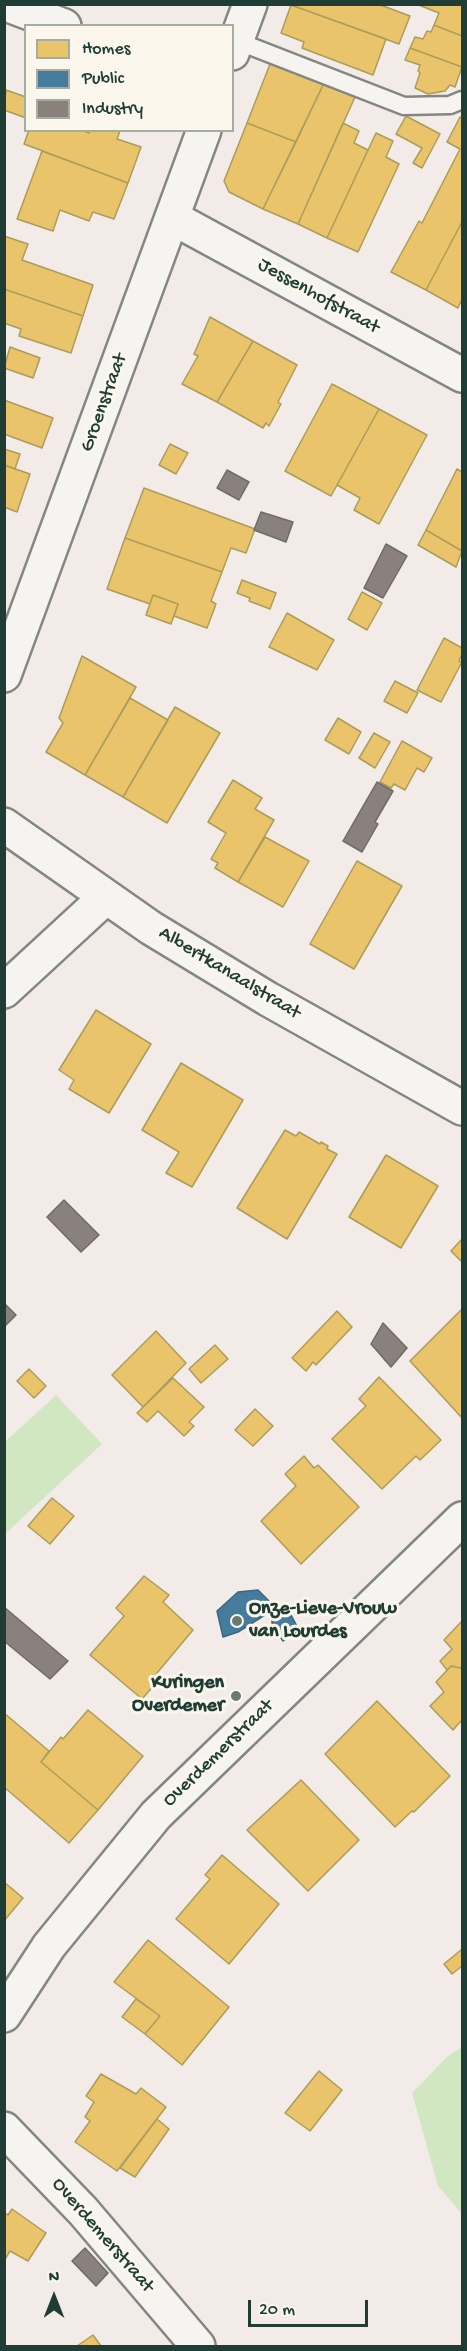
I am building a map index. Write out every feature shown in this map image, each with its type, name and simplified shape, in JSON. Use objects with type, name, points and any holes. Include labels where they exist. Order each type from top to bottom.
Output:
[{"type":"street","points":[[6,4],[59,24]]},
{"type":"street","points":[[235,47],[250,4]]},
{"type":"street","name":"Groenstraat","points":[[4,675],[203,132]]},
{"type":"street","name":"Jessenhofstraat","points":[[173,218],[462,375]]},
{"type":"street","name":"Albertkanaalstraat","points":[[4,825],[151,928],[268,999],[462,1108]]},
{"type":"street","points":[[4,992],[106,897]]},
{"type":"street","name":"Overdemerstraat","points":[[4,2015],[49,1946],[156,1815],[462,1519]]},
{"type":"street","name":"Overdemerstraat","points":[[4,2129],[83,2211],[198,2346]]},
{"type":"lane","points":[[235,47],[404,106],[450,105],[462,100]]},
{"type":"green space","points":[[56,1395],[102,1444],[5,1534],[5,1442]]},
{"type":"green space","points":[[462,2047],[462,2214],[438,2186],[412,2093],[448,2056]]},
{"type":"building: Homes","points":[[378,4],[410,16],[399,44],[291,5]]},
{"type":"building: Homes","points":[[416,4],[462,4],[462,36],[434,25],[439,13]]},
{"type":"building: Homes","points":[[291,5],[386,39],[373,75],[302,48],[304,42],[281,33]]},
{"type":"building: Homes","points":[[434,25],[462,36],[462,67],[410,48],[415,37],[423,39],[427,31],[431,32]]},
{"type":"building: Homes","points":[[410,48],[462,67],[455,87],[450,85],[445,91],[428,94],[415,88],[420,65],[405,60]]},
{"type":"building: Homes","points":[[270,64],[325,81],[296,142],[247,123]]},
{"type":"building: Homes","points":[[325,81],[355,97],[298,224],[263,209]]},
{"type":"building: Homes","points":[[6,90],[24,96],[24,117],[4,110]]},
{"type":"building: Homes","points":[[406,116],[440,134],[422,168],[413,163],[422,148],[396,134]]},
{"type":"building: Homes","points":[[460,117],[462,118],[462,222],[426,290],[391,272],[419,221],[422,223],[460,149],[447,142]]},
{"type":"building: Homes","points":[[247,123],[296,142],[263,209],[229,192],[224,181]]},
{"type":"building: Homes","points":[[343,123],[359,131],[354,143],[368,150],[327,238],[298,224]]},
{"type":"building: Homes","points":[[28,132],[120,132],[117,139],[141,147],[128,183],[24,144]]},
{"type":"building: Homes","points":[[376,133],[393,141],[386,157],[399,164],[358,252],[327,238]]},
{"type":"building: Homes","points":[[42,151],[128,183],[114,219],[93,212],[89,221],[60,210],[53,231],[17,219]]},
{"type":"building: Homes","points":[[462,222],[462,299],[458,308],[426,290]]},
{"type":"building: Homes","points":[[4,236],[28,244],[22,260],[93,285],[83,316],[4,289]]},
{"type":"building: Homes","points":[[4,289],[83,316],[71,353],[19,336],[21,329],[4,323]]},
{"type":"building: Homes","points":[[210,317],[253,341],[217,402],[182,384],[198,356],[194,354]]},
{"type":"building: Homes","points":[[253,341],[297,365],[278,402],[281,404],[269,426],[266,423],[263,428],[217,402]]},
{"type":"building: Homes","points":[[10,347],[40,358],[33,378],[4,368]]},
{"type":"building: Homes","points":[[332,384],[379,409],[331,496],[285,471]]},
{"type":"building: Homes","points":[[4,400],[53,418],[42,448],[4,434]]},
{"type":"building: Homes","points":[[379,409],[427,435],[379,524],[354,510],[360,498],[337,485]]},
{"type":"building: Homes","points":[[170,444],[188,453],[176,474],[159,465]]},
{"type":"building: Homes","points":[[4,449],[20,454],[15,469],[4,465]]},
{"type":"building: Homes","points":[[4,465],[30,474],[17,512],[4,507]]},
{"type":"building: Homes","points":[[457,469],[462,472],[462,551],[426,530]]},
{"type":"building: Homes","points":[[144,488],[255,529],[246,553],[231,548],[222,572],[125,538]]},
{"type":"building: Homes","points":[[426,530],[462,551],[456,567],[418,545]]},
{"type":"building: Homes","points":[[125,538],[222,572],[211,601],[216,604],[207,628],[174,616],[178,604],[153,595],[150,604],[107,589]]},
{"type":"building: Homes","points":[[242,580],[276,593],[270,609],[249,601],[250,598],[237,593]]},
{"type":"building: Homes","points":[[362,592],[382,603],[367,630],[348,619]]},
{"type":"building: Homes","points":[[153,595],[178,604],[171,624],[146,615]]},
{"type":"building: Homes","points":[[287,613],[334,640],[317,670],[269,647]]},
{"type":"building: Homes","points":[[444,638],[462,648],[459,661],[462,662],[441,702],[417,690]]},
{"type":"building: Homes","points":[[82,656],[136,687],[85,775],[46,752],[63,723],[59,718]]},
{"type":"building: Homes","points":[[395,681],[418,693],[407,713],[384,701]]},
{"type":"building: Homes","points":[[130,698],[168,720],[123,797],[85,775]]},
{"type":"building: Homes","points":[[175,707],[220,733],[167,823],[123,797]]},
{"type":"building: Homes","points":[[338,718],[361,732],[349,754],[325,740]]},
{"type":"building: Homes","points":[[374,733],[390,742],[375,768],[359,758]]},
{"type":"building: Homes","points":[[402,741],[432,758],[424,772],[417,768],[405,790],[394,784],[391,788],[380,782]]},
{"type":"building: Homes","points":[[233,780],[262,798],[255,809],[274,820],[238,882],[215,868],[218,863],[211,859],[226,833],[208,822]]},
{"type":"building: Homes","points":[[265,837],[309,861],[283,907],[238,882]]},
{"type":"building: Homes","points":[[357,861],[402,886],[354,969],[310,944]]},
{"type":"building: Homes","points":[[96,1010],[151,1044],[109,1113],[69,1089],[74,1080],[59,1070]]},
{"type":"building: Homes","points":[[181,1063],[243,1100],[192,1187],[166,1173],[179,1152],[142,1130]]},
{"type":"building: Homes","points":[[285,1130],[296,1136],[299,1132],[320,1144],[321,1142],[328,1146],[327,1149],[337,1154],[287,1239],[237,1208]]},
{"type":"building: Homes","points":[[386,1155],[438,1186],[401,1248],[349,1217]]},
{"type":"building: Homes","points":[[462,1239],[462,1262],[451,1251]]},
{"type":"building: Homes","points":[[462,1309],[462,1418],[410,1361]]},
{"type":"building: Homes","points":[[337,1311],[352,1327],[316,1365],[313,1362],[306,1371],[292,1358]]},
{"type":"building: Homes","points":[[156,1331],[186,1363],[143,1407],[112,1375]]},
{"type":"building: Homes","points":[[215,1345],[228,1359],[201,1383],[189,1369]]},
{"type":"building: Homes","points":[[29,1369],[46,1386],[34,1398],[17,1381]]},
{"type":"building: Homes","points":[[379,1377],[441,1440],[420,1460],[416,1456],[382,1489],[332,1439],[366,1406],[359,1399]]},
{"type":"building: Homes","points":[[173,1378],[204,1407],[189,1422],[194,1426],[184,1436],[158,1411],[147,1422],[137,1413]]},
{"type":"building: Homes","points":[[255,1409],[273,1426],[253,1446],[235,1430]]},
{"type":"building: Homes","points":[[304,1456],[314,1468],[318,1465],[359,1507],[301,1564],[261,1521],[296,1486],[285,1474]]},
{"type":"building: Homes","points":[[52,1498],[74,1516],[50,1544],[28,1526]]},
{"type":"building: Homes","points":[[144,1576],[169,1595],[163,1602],[193,1630],[152,1679],[156,1683],[142,1699],[90,1655],[124,1616],[116,1608]]},
{"type":"building: Homes","points":[[462,1621],[462,1666],[460,1668],[452,1666],[447,1670],[440,1661],[452,1649],[444,1640]]},
{"type":"building: Homes","points":[[451,1666],[460,1668],[462,1666],[462,1720],[453,1730],[430,1706],[444,1692],[436,1682]]},
{"type":"building: Homes","points":[[377,1701],[450,1776],[414,1812],[412,1811],[395,1827],[325,1754]]},
{"type":"building: Homes","points":[[88,1710],[143,1756],[98,1810],[41,1762],[61,1737],[63,1739]]},
{"type":"building: Homes","points":[[4,1713],[49,1751],[41,1762],[98,1810],[69,1843],[4,1787]]},
{"type":"building: Homes","points":[[301,1780],[359,1840],[308,1891],[247,1830]]},
{"type":"building: Homes","points":[[222,1855],[279,1904],[229,1964],[176,1919],[210,1879],[205,1875]]},
{"type":"building: Homes","points":[[4,1882],[23,1898],[4,1921]]},
{"type":"building: Homes","points":[[148,1940],[229,2007],[182,2065],[145,2034],[160,2016],[114,1982]]},
{"type":"building: Homes","points":[[462,1949],[462,1966],[452,1974],[444,1964]]},
{"type":"building: Homes","points":[[136,1999],[160,2016],[145,2034],[122,2017]]},
{"type":"building: Homes","points":[[319,2071],[342,2090],[310,2131],[285,2113]]},
{"type":"building: Homes","points":[[101,2074],[136,2094],[141,2088],[166,2107],[117,2171],[75,2142],[90,2121],[85,2117],[94,2102],[86,2096]]},
{"type":"building: Homes","points":[[157,2119],[169,2129],[135,2177],[120,2168]]},
{"type":"building: Homes","points":[[12,2209],[46,2233],[28,2261],[10,2251],[4,2261],[4,2212],[8,2215]]},
{"type":"building: Homes","points":[[93,2335],[101,2346],[77,2346]]},
{"type":"building: Public","name":"Onze-Lieve-Vrouw van Lourdes","points":[[258,1590],[276,1608],[238,1632],[223,1637],[217,1611],[238,1592]]},
{"type":"building: Public","points":[[282,1610],[290,1613],[299,1630],[283,1641],[272,1624],[272,1616]]},
{"type":"building: Industry","points":[[227,470],[249,482],[239,500],[217,488]]},
{"type":"building: Industry","points":[[261,512],[293,522],[286,542],[254,530]]},
{"type":"building: Industry","points":[[386,544],[407,556],[383,598],[364,588]]},
{"type":"building: Industry","points":[[377,782],[393,791],[375,822],[378,824],[362,852],[343,841]]},
{"type":"building: Industry","points":[[64,1200],[99,1235],[81,1252],[47,1217]]},
{"type":"building: Industry","points":[[4,1303],[16,1315],[4,1327]]},
{"type":"building: Industry","points":[[383,1323],[407,1348],[391,1367],[371,1344]]},
{"type":"building: Industry","points":[[4,1607],[68,1661],[50,1679],[4,1641]]},
{"type":"building: Industry","points":[[85,2248],[108,2273],[96,2286],[72,2261]]},
{"type":"place","name":"Onze-Lieve-Vrouw van Lourdes","points":[[237,1621]]},
{"type":"place","name":"Kuringen Overdemer","points":[[236,1696]]}]
